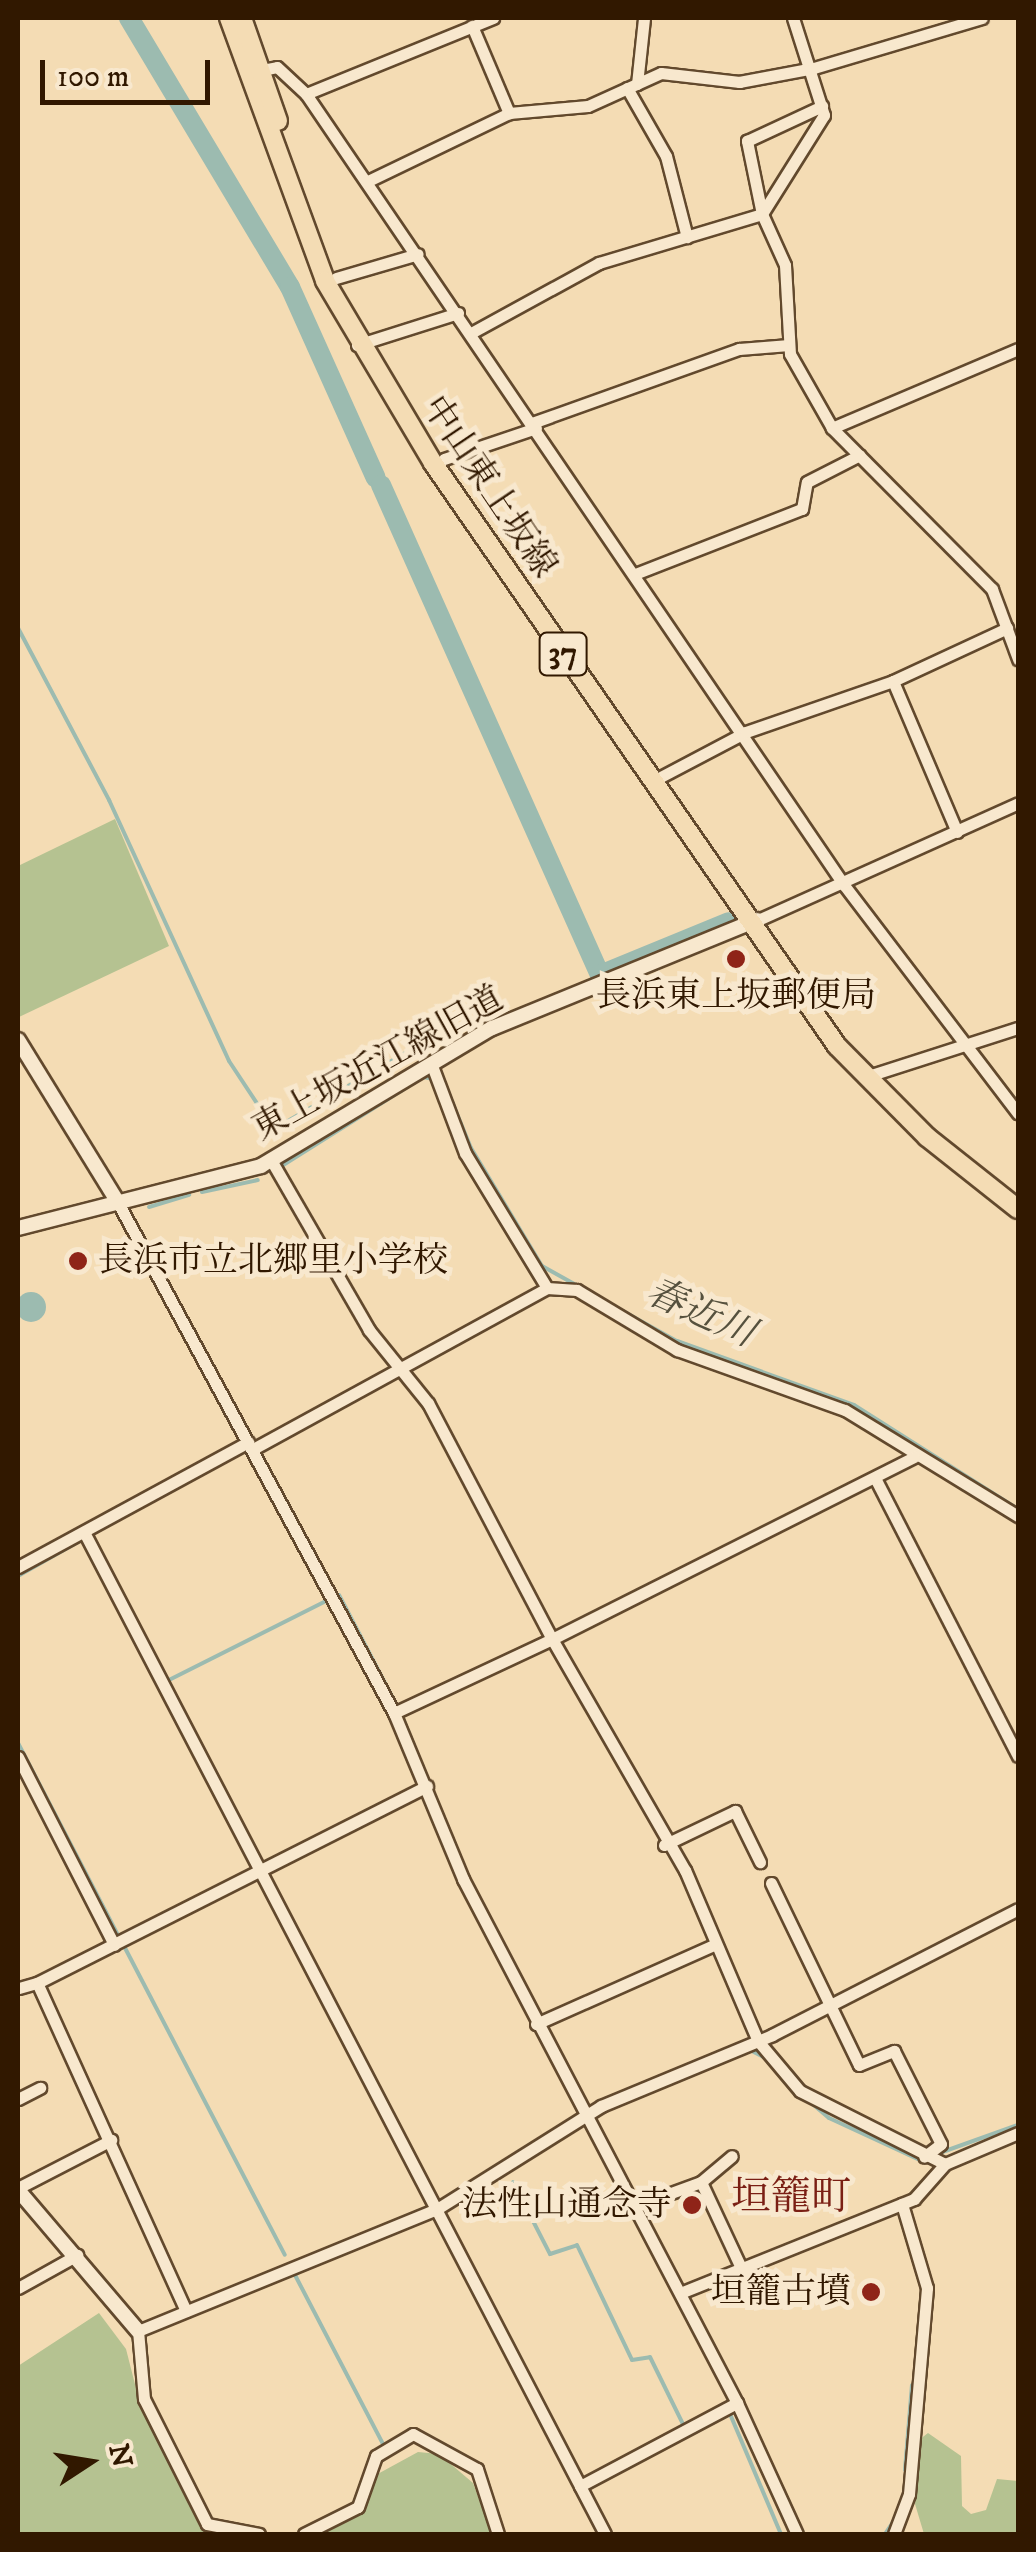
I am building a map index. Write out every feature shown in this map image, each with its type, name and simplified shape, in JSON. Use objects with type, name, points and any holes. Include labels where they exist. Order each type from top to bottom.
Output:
[{"type":"main road","name":"中山東上坂線","points":[[229,18],[311,248],[362,343],[753,922],[869,1074],[1018,1210]]},
{"type":"main road","name":"中山東上坂線","points":[[242,18],[362,343],[444,459],[656,779]]},
{"type":"main road","name":"中山東上坂線","points":[[869,1074],[1018,1196]]},
{"type":"street","points":[[306,94],[493,18]]},
{"type":"street","points":[[644,18],[632,86],[666,156],[687,237]]},
{"type":"street","points":[[472,333],[599,262],[762,214],[822,106],[814,68],[793,18]]},
{"type":"street","points":[[368,181],[510,114],[588,106],[661,73],[739,82],[814,68],[982,18]]},
{"type":"street","points":[[472,26],[510,114]]},
{"type":"street","points":[[262,70],[277,67],[306,94],[746,732],[844,885],[964,1049],[1018,1113]]},
{"type":"street","points":[[822,106],[747,141],[762,214],[785,265],[789,345],[832,428],[992,589],[1018,659]]},
{"type":"street","points":[[336,278],[418,254]]},
{"type":"street","points":[[362,343],[458,313]]},
{"type":"street","points":[[444,459],[723,354],[789,345]]},
{"type":"street","points":[[832,428],[1018,349]]},
{"type":"street","points":[[635,574],[802,509],[808,482],[860,455]]},
{"type":"street","points":[[656,779],[746,732],[894,681],[1018,613]]},
{"type":"street","points":[[894,681],[957,832]]},
{"type":"street","points":[[753,922],[844,885],[1018,802]]},
{"type":"street","name":"東上坂近江線旧道","points":[[18,1228],[271,1160],[492,1028],[753,922]]},
{"type":"street","points":[[869,1074],[964,1049],[1018,1028]]},
{"type":"street","points":[[18,1040],[117,1201],[394,1713],[539,2023],[633,2207],[685,2292],[797,2534]]},
{"type":"street","points":[[432,1063],[465,1153],[547,1288]]},
{"type":"street","points":[[271,1160],[368,1330],[400,1364],[664,1846],[684,1870],[710,1946],[758,2041],[800,2091],[945,2164]]},
{"type":"street","points":[[18,1567],[547,1288],[577,1290],[678,1350],[845,1410],[914,1457],[1018,1516]]},
{"type":"street","points":[[394,1713],[876,1480],[914,1457]]},
{"type":"street","points":[[876,1480],[1018,1756]]},
{"type":"street","points":[[84,1532],[605,2534]]},
{"type":"street","points":[[18,1757],[114,1946]]},
{"type":"street","points":[[19,1988],[114,1946],[427,1786]]},
{"type":"street","points":[[664,1846],[735,1811],[760,1862]]},
{"type":"street","points":[[771,1883],[859,2065],[894,2050],[942,2144],[924,2156]]},
{"type":"street","points":[[137,2334],[186,2310],[439,2214],[585,2115],[758,2041],[1018,1909]]},
{"type":"street","points":[[539,2023],[710,1946]]},
{"type":"street","points":[[36,1983],[186,2310]]},
{"type":"street","points":[[18,2099],[40,2088]]},
{"type":"street","points":[[685,2292],[902,2204],[945,2164],[1018,2132]]},
{"type":"street","points":[[111,2140],[18,2189],[137,2334],[144,2399],[207,2524],[259,2534]]},
{"type":"street","points":[[633,2207],[701,2182],[732,2156]]},
{"type":"street","points":[[701,2182],[742,2270]]},
{"type":"street","points":[[894,2534],[908,2494],[927,2288],[902,2204]]},
{"type":"street","points":[[18,2288],[72,2257]]},
{"type":"street","points":[[580,2486],[737,2404]]},
{"type":"street","points":[[304,2534],[358,2508],[376,2456],[414,2434],[476,2469],[498,2534]]},
{"type":"green space","points":[[115,819],[169,946],[19,1017],[18,866]]},
{"type":"green space","points":[[99,2313],[126,2349],[139,2400],[202,2526],[220,2534],[18,2534],[18,2366]]},
{"type":"green space","points":[[928,2433],[961,2456],[962,2506],[971,2514],[986,2510],[997,2479],[1018,2481],[1018,2534],[924,2534],[915,2504],[919,2440]]},
{"type":"green space","points":[[418,2452],[439,2454],[473,2483],[492,2534],[323,2534],[364,2511],[374,2476]]},
{"type":"water","points":[[31,1292],[42,1296],[46,1307],[42,1318],[31,1322],[20,1318],[16,1307],[20,1296]]},
{"type":"waterway","points":[[129,18],[290,287],[376,478]]},
{"type":"waterway","points":[[381,485],[600,975],[729,922]]},
{"type":"waterway","points":[[18,628],[109,800],[229,1061],[274,1129],[433,1037]]},
{"type":"waterway","name":"春近川","points":[[280,1167],[423,1077],[433,1079]]},
{"type":"waterway","name":"春近川","points":[[444,1082],[471,1148],[542,1266],[677,1341],[854,1405],[1018,1509]]},
{"type":"waterway","name":"春近川","points":[[202,1192],[258,1180]]},
{"type":"waterway","name":"春近川","points":[[149,1207],[189,1195]]},
{"type":"waterway","points":[[92,1536],[110,1570]]},
{"type":"waterway","points":[[18,1576],[83,1539]]},
{"type":"waterway","points":[[339,1595],[397,1706]]},
{"type":"waterway","points":[[167,1681],[326,1601]]},
{"type":"waterway","points":[[402,1716],[455,1848]]},
{"type":"waterway","points":[[18,1743],[118,1935]]},
{"type":"waterway","points":[[124,1946],[285,2255]]},
{"type":"waterway","points":[[748,2049],[766,2058]]},
{"type":"waterway","points":[[781,2077],[829,2118],[920,2160]]},
{"type":"waterway","points":[[446,2210],[580,2125]]},
{"type":"waterway","points":[[934,2155],[1018,2125]]},
{"type":"waterway","points":[[513,2182],[550,2254],[577,2245],[632,2360],[650,2357],[684,2426]]},
{"type":"waterway","points":[[368,2243],[433,2216]]},
{"type":"waterway","points":[[295,2275],[384,2446]]},
{"type":"waterway","points":[[116,2316],[133,2334]]},
{"type":"waterway","points":[[142,2336],[184,2318]]},
{"type":"waterway","points":[[905,2470],[912,2385]]},
{"type":"waterway","points":[[687,2434],[730,2414],[781,2534]]},
{"type":"waterway","points":[[389,2455],[415,2440]]},
{"type":"waterway","points":[[885,2534],[893,2522]]},
{"type":"place","name":"長浜東上坂郵便局","points":[[736,959]]},
{"type":"place","name":"長浜市立北郷里小学校","points":[[78,1261]]},
{"type":"place","name":"法性山通念寺","points":[[692,2205]]},
{"type":"place","name":"垣籠古墳","points":[[871,2292]]},
{"type":"district","name":"垣籠町","points":[[791,2198]]}]
